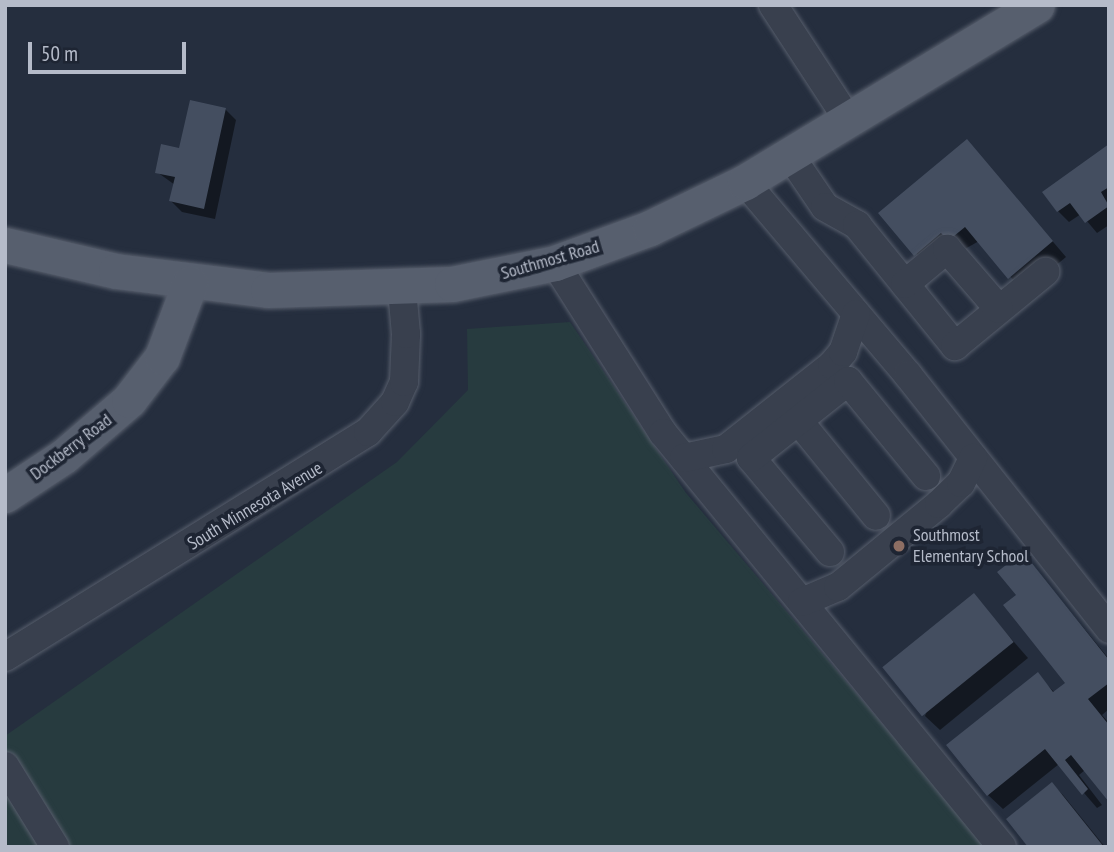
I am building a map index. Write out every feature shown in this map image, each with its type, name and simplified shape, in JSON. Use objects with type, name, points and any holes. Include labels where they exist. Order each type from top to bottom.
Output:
[{"type":"main road","name":"Southmost Road","points":[[5,245],[190,284],[268,290],[402,289],[452,284],[555,262],[650,228],[745,182],[791,157],[1037,5]]},
{"type":"main road","name":"Dockberry Road","points":[[5,495],[64,456],[129,400],[162,357],[190,284]]},
{"type":"street","points":[[773,5],[849,121]]},
{"type":"street","points":[[791,157],[825,207],[857,225],[955,346],[1045,272]]},
{"type":"street","points":[[745,182],[856,314],[1109,629]]},
{"type":"street","points":[[905,284],[947,249],[999,309]]},
{"type":"street","points":[[555,262],[684,458],[1002,847]]},
{"type":"street","name":"South Minnesota Avenue","points":[[5,657],[368,432],[395,402],[404,382],[406,334],[402,289]]},
{"type":"street","points":[[830,552],[751,458],[843,352],[856,314]]},
{"type":"street","points":[[684,458],[726,449],[848,381],[926,476]]},
{"type":"street","points":[[791,412],[876,516]]},
{"type":"street","points":[[802,603],[838,587],[939,504],[961,483],[973,458]]},
{"type":"street","points":[[5,766],[55,847]]},
{"type":"green space","points":[[570,322],[686,493],[987,847],[5,847],[5,736],[397,462],[468,390],[467,329]]},
{"type":"building","points":[[190,100],[226,108],[204,209],[169,201],[175,177],[155,173],[161,144],[179,148]]},
{"type":"building","points":[[967,139],[1053,241],[1008,279],[965,227],[948,241],[941,233],[914,256],[878,213]]},
{"type":"building","points":[[1109,144],[1109,187],[1101,192],[1109,206],[1085,223],[1070,203],[1057,212],[1042,192]]},
{"type":"building","points":[[1023,552],[1109,660],[1109,683],[1088,699],[1109,725],[1109,802],[1071,755],[1065,760],[1088,789],[1082,795],[1045,749],[987,796],[946,745],[1038,672],[1053,692],[1065,683],[1003,605],[1016,595],[997,572]]},
{"type":"building","points":[[974,593],[1014,642],[922,716],[882,667]]},
{"type":"building","points":[[1052,782],[1104,847],[1028,847],[1006,819]]},
{"type":"place","name":"Southmost Elementary School","points":[[899,546]]}]
